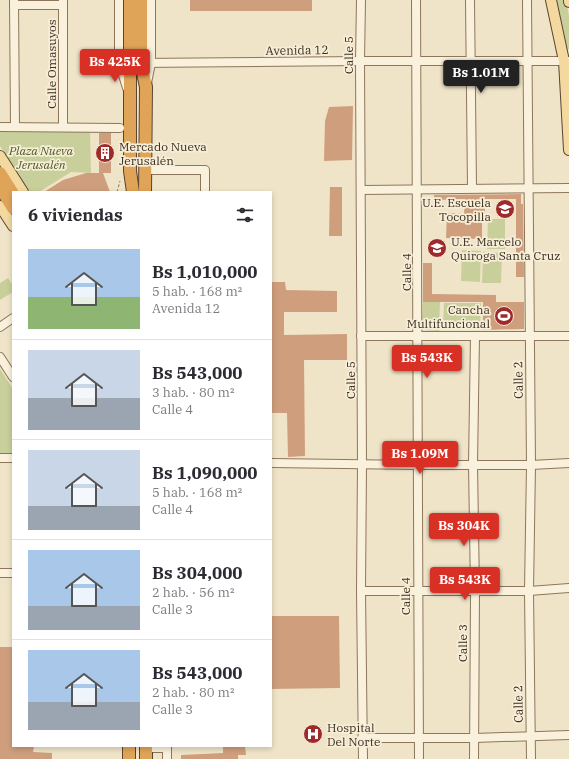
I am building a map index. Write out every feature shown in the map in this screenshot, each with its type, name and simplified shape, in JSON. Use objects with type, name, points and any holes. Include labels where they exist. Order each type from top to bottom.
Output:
[{"type":"highway","points":[[130,0],[146,88],[145,191]]},
{"type":"highway","points":[[133,191],[130,171],[130,99],[141,63],[141,0]]},
{"type":"highway","points":[[122,187],[130,171]]},
{"type":"highway","points":[[0,173],[12,191]]},
{"type":"highway","points":[[0,187],[12,206]]},
{"type":"highway","points":[[129,747],[129,759]]},
{"type":"main road","points":[[551,0],[566,61],[569,150]]},
{"type":"main road","points":[[0,156],[22,191]]},
{"type":"main road","points":[[0,206],[12,224]]},
{"type":"street","points":[[119,0],[119,62],[130,99]]},
{"type":"street","points":[[141,63],[151,0]]},
{"type":"street","name":"Calle 5","points":[[361,0],[361,591],[363,759]]},
{"type":"street","name":"Calle 4","points":[[416,0],[418,336],[417,591],[419,759]]},
{"type":"street","points":[[470,0],[472,188]]},
{"type":"street","name":"Calle 2","points":[[527,0],[531,464],[529,591],[531,759]]},
{"type":"street","points":[[15,127],[14,2],[63,3]]},
{"type":"street","name":"Calle Omasuyos","points":[[63,3],[63,127]]},
{"type":"street","name":"Avenida 12","points":[[141,63],[471,60],[527,62],[566,61]]},
{"type":"street","points":[[0,127],[120,128]]},
{"type":"street","points":[[145,170],[205,170],[205,191]]},
{"type":"street","points":[[361,190],[569,188]]},
{"type":"street","points":[[0,327],[12,319]]},
{"type":"street","points":[[361,336],[569,336]]},
{"type":"street","name":"Calle 3","points":[[474,759],[475,591],[473,464],[475,336]]},
{"type":"street","points":[[0,357],[12,375]]},
{"type":"street","points":[[0,458],[12,458]]},
{"type":"street","points":[[272,463],[417,465],[569,463]]},
{"type":"street","points":[[0,573],[12,573]]},
{"type":"street","points":[[361,591],[529,591],[569,588]]},
{"type":"street","points":[[362,738],[474,738],[569,735]]},
{"type":"street","points":[[146,751],[167,747],[167,759]]},
{"type":"green space","points":[[556,0],[566,0],[569,16],[569,49],[566,50]]},
{"type":"green space","name":"Plaza Nueva Jerusalén","points":[[0,129],[90,130],[91,173],[71,172],[41,191],[29,191],[0,146]]},
{"type":"green space","points":[[488,219],[505,219],[505,249],[487,249]]},
{"type":"green space","points":[[462,250],[481,251],[480,282],[461,281]]},
{"type":"green space","points":[[483,252],[502,253],[501,283],[482,283]]},
{"type":"green space","points":[[8,278],[12,284],[12,293],[0,300],[0,283]]},
{"type":"green space","points":[[423,302],[440,302],[439,331],[422,330]]},
{"type":"green space","points":[[444,303],[481,303],[480,328],[443,327]]},
{"type":"green space","points":[[0,369],[12,387],[12,455],[0,454]]},
{"type":"building","points":[[190,0],[312,0],[312,11],[190,11]]},
{"type":"building","points":[[353,106],[352,160],[324,161],[325,121],[329,107]]},
{"type":"building","points":[[99,133],[111,133],[111,173],[103,173],[110,191],[46,191],[63,180],[86,173],[99,173]]},
{"type":"building","points":[[330,187],[342,187],[342,236],[329,236]]},
{"type":"building","points":[[521,194],[521,204],[523,204],[524,277],[516,277],[516,199],[485,199],[485,214],[482,214],[482,239],[446,238],[447,213],[464,214],[465,199],[434,200],[434,195]]},
{"type":"building","points":[[423,263],[432,263],[432,294],[496,295],[496,302],[524,302],[524,329],[483,330],[483,302],[423,302]]},
{"type":"building","points":[[272,282],[285,282],[286,290],[337,291],[337,312],[284,312],[284,335],[347,334],[347,360],[304,360],[305,456],[288,457],[287,413],[272,413]]},
{"type":"building","points":[[272,616],[339,616],[340,688],[272,689]]},
{"type":"building","points":[[0,647],[12,647],[12,747],[34,747],[33,752],[52,753],[52,759],[0,759]]},
{"type":"building","points":[[223,747],[245,747],[246,755],[238,755],[238,759],[181,759],[181,755],[223,753]]},
{"type":"place","name":"Mercado Nueva Jerusalén","points":[[105,153]]},
{"type":"place","name":"U.E. Escuela Tocopilla","points":[[505,209]]},
{"type":"place","name":"U.E. Marcelo Quiroga Santa Cruz","points":[[437,248]]},
{"type":"place","name":"Cancha Multifuncional","points":[[504,316]]},
{"type":"place","name":"Hospital Del Norte","points":[[313,734]]}]
